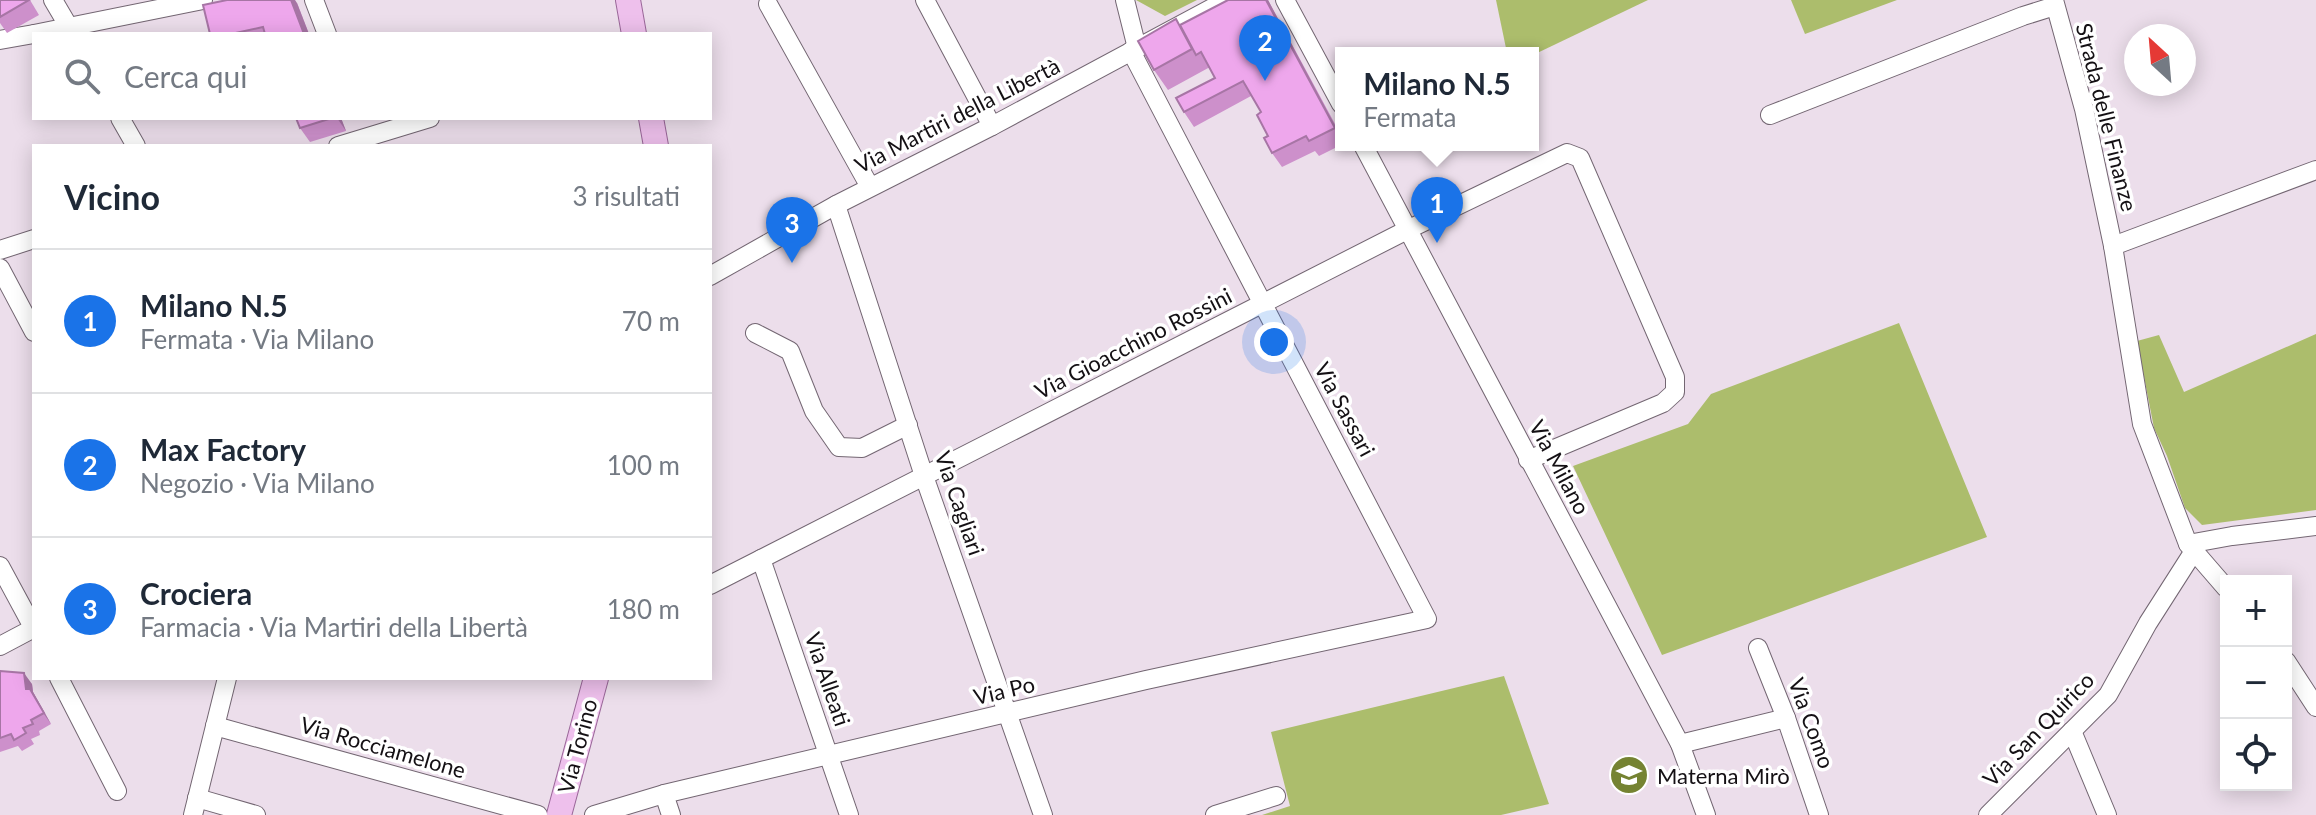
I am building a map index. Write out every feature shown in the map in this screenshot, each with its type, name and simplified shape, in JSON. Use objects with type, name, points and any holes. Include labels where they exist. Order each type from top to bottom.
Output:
[{"type":"main road","points":[[628,0],[634,32]]},
{"type":"main road","points":[[651,120],[656,144]]},
{"type":"main road","name":"Via Torino","points":[[559,815],[595,680]]},
{"type":"street","points":[[53,0],[71,31],[203,0]]},
{"type":"street","points":[[314,0],[326,32]]},
{"type":"street","points":[[925,0],[992,126]]},
{"type":"street","name":"Via Sassari","points":[[1125,0],[1134,49],[1262,304],[1427,619]]},
{"type":"street","name":"Via Martiri della Libertà","points":[[712,275],[836,205],[992,126],[1227,0]]},
{"type":"street","points":[[1285,0],[1335,93]]},
{"type":"street","points":[[1770,115],[2054,3]]},
{"type":"street","name":"Strada delle Finanze","points":[[2054,3],[2084,109],[2113,246],[2142,424],[2191,547],[2220,581]]},
{"type":"street","points":[[768,4],[870,187]]},
{"type":"street","points":[[0,40],[32,34]]},
{"type":"street","points":[[121,120],[135,144]]},
{"type":"street","points":[[343,144],[422,120]]},
{"type":"street","name":"Via Milano","points":[[1366,151],[1680,744],[1706,815]]},
{"type":"street","name":"Via Gioacchino Rossini","points":[[712,584],[1409,229],[1567,153],[1580,158],[1675,377],[1675,392],[1663,403],[1528,460]]},
{"type":"street","name":"Strada delle Finanze","points":[[2113,246],[2316,170]]},
{"type":"street","name":"Via Cagliari","points":[[836,205],[924,476],[1043,815]]},
{"type":"street","points":[[0,250],[32,240]]},
{"type":"street","points":[[0,268],[32,328]]},
{"type":"street","points":[[755,333],[790,351],[814,411],[839,447],[862,448],[908,425]]},
{"type":"street","points":[[2191,547],[2232,536],[2316,526]]},
{"type":"street","name":"Via San Quirico","points":[[1988,815],[2108,695],[2191,547]]},
{"type":"street","name":"Via Alleati","points":[[761,559],[849,815]]},
{"type":"street","points":[[0,566],[32,624]]},
{"type":"street","name":"Via Po","points":[[594,815],[664,794],[1146,680],[1427,619]]},
{"type":"street","points":[[0,646],[32,629]]},
{"type":"street","name":"Via Como","points":[[1758,648],[1819,815]]},
{"type":"street","points":[[2292,670],[2316,707]]},
{"type":"street","points":[[60,680],[117,791]]},
{"type":"street","points":[[226,680],[195,806],[256,815]]},
{"type":"street","points":[[1680,744],[1786,718]]},
{"type":"street","name":"Via Rocciamelone","points":[[215,726],[538,815]]},
{"type":"street","points":[[2072,731],[2107,815]]},
{"type":"street","points":[[664,794],[671,815]]},
{"type":"street","points":[[1215,815],[1276,796]]},
{"type":"green space","points":[[1136,0],[1197,0],[1165,16]]},
{"type":"green space","points":[[1496,0],[1648,0],[1539,52],[1539,47],[1506,47]]},
{"type":"green space","points":[[1791,0],[1897,0],[1805,34]]},
{"type":"green space","points":[[1899,323],[1987,537],[1662,655],[1573,466],[1688,424],[1711,394]]},
{"type":"green space","points":[[2316,334],[2316,510],[2202,525],[2185,508],[2154,428],[2137,341],[2159,335],[2184,392]]},
{"type":"green space","points":[[1504,676],[1549,804],[1501,815],[1262,815],[1290,806],[1271,732]]},
{"type":"building","points":[[0,0],[29,0],[0,17]]},
{"type":"building","points":[[227,0],[291,0],[303,32],[264,32],[263,27],[240,32],[210,32],[203,5]]},
{"type":"building","points":[[1228,0],[1266,0],[1335,128],[1309,141],[1306,136],[1272,153],[1264,138],[1268,136],[1257,115],[1261,112],[1243,81],[1184,112],[1176,98],[1215,78],[1201,52],[1196,55],[1180,25]]},
{"type":"building","points":[[1176,19],[1192,49],[1154,70],[1138,41]]},
{"type":"building","points":[[297,120],[326,120],[300,128]]},
{"type":"building","points":[[0,671],[24,673],[26,689],[30,689],[44,713],[31,720],[33,724],[23,728],[26,733],[14,740],[11,734],[0,738]]},
{"type":"place","name":"Max Factory","points":[[1265,81]]},
{"type":"place","name":"Milano N.5","points":[[1437,243]]},
{"type":"place","name":"Crociera","points":[[792,263]]},
{"type":"place","name":"Materna Mirò","points":[[1629,775]]}]
